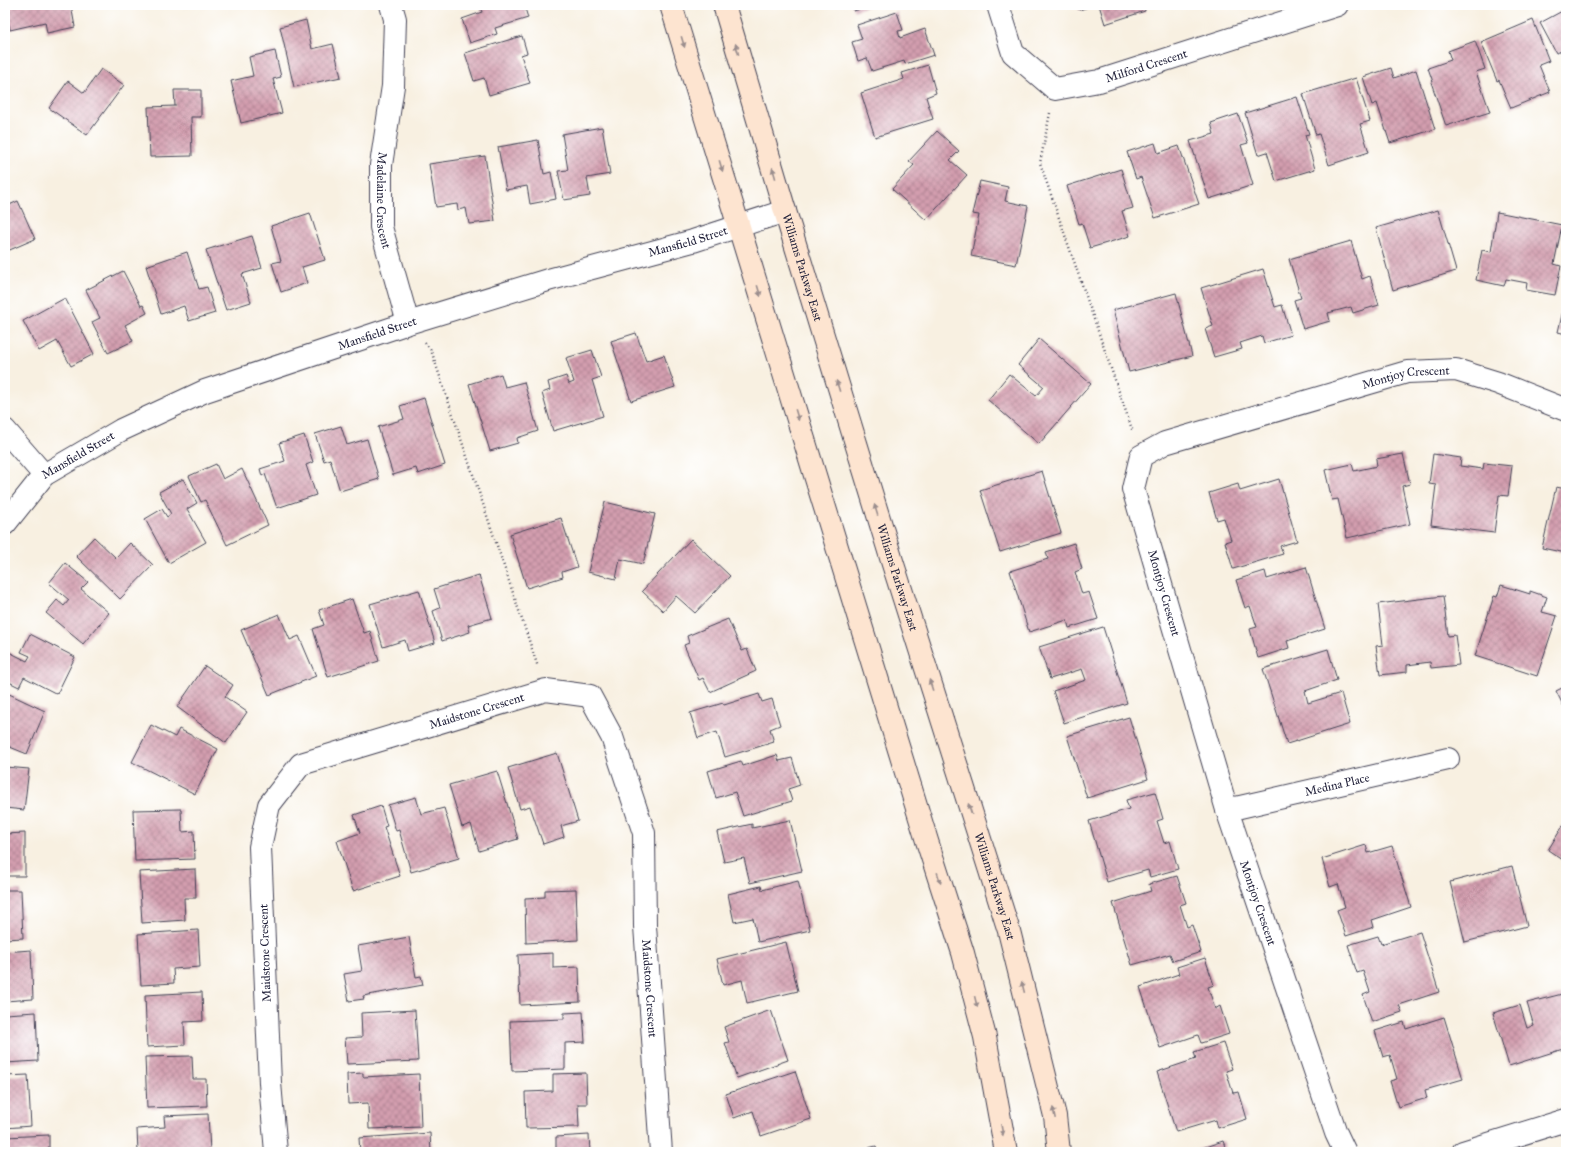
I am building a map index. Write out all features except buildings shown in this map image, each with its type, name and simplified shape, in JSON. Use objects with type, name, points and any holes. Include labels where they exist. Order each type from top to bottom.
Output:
[{"type":"main road","points":[[671,5],[963,953],[985,1036],[1006,1152]]},
{"type":"main road","name":"Williams Parkway East","points":[[724,5],[894,568],[1009,931],[1055,1116],[1059,1152]]},
{"type":"street","name":"Madelaine Crescent","points":[[391,5],[396,19],[393,86],[380,165],[381,227],[408,323]]},
{"type":"street","points":[[998,5],[1013,53],[1055,90]]},
{"type":"street","name":"Milford Crescent","points":[[1055,90],[1099,81],[1337,5]]},
{"type":"street","name":"Mansfield Street","points":[[5,524],[44,475],[121,430],[206,391],[408,323],[548,280],[693,241],[785,211]]},
{"type":"street","name":"Montjoy Crescent","points":[[1345,1152],[1336,1133],[1227,810],[1133,489],[1141,456],[1165,443],[1407,372],[1456,370],[1498,383],[1566,410]]},
{"type":"street","points":[[5,430],[44,475]]},
{"type":"street","name":"Maidstone Crescent","points":[[276,1152],[270,1084],[260,847],[269,805],[301,764],[546,690],[590,696],[612,737],[644,833],[645,926],[661,1152]]},
{"type":"street","name":"Medina Place","points":[[1227,810],[1448,759]]},
{"type":"street","points":[[1463,1152],[1566,1120]]},
{"type":"path","points":[[1055,90],[1040,163],[1141,456]]},
{"type":"path","points":[[408,323],[431,350],[546,690]]}]
